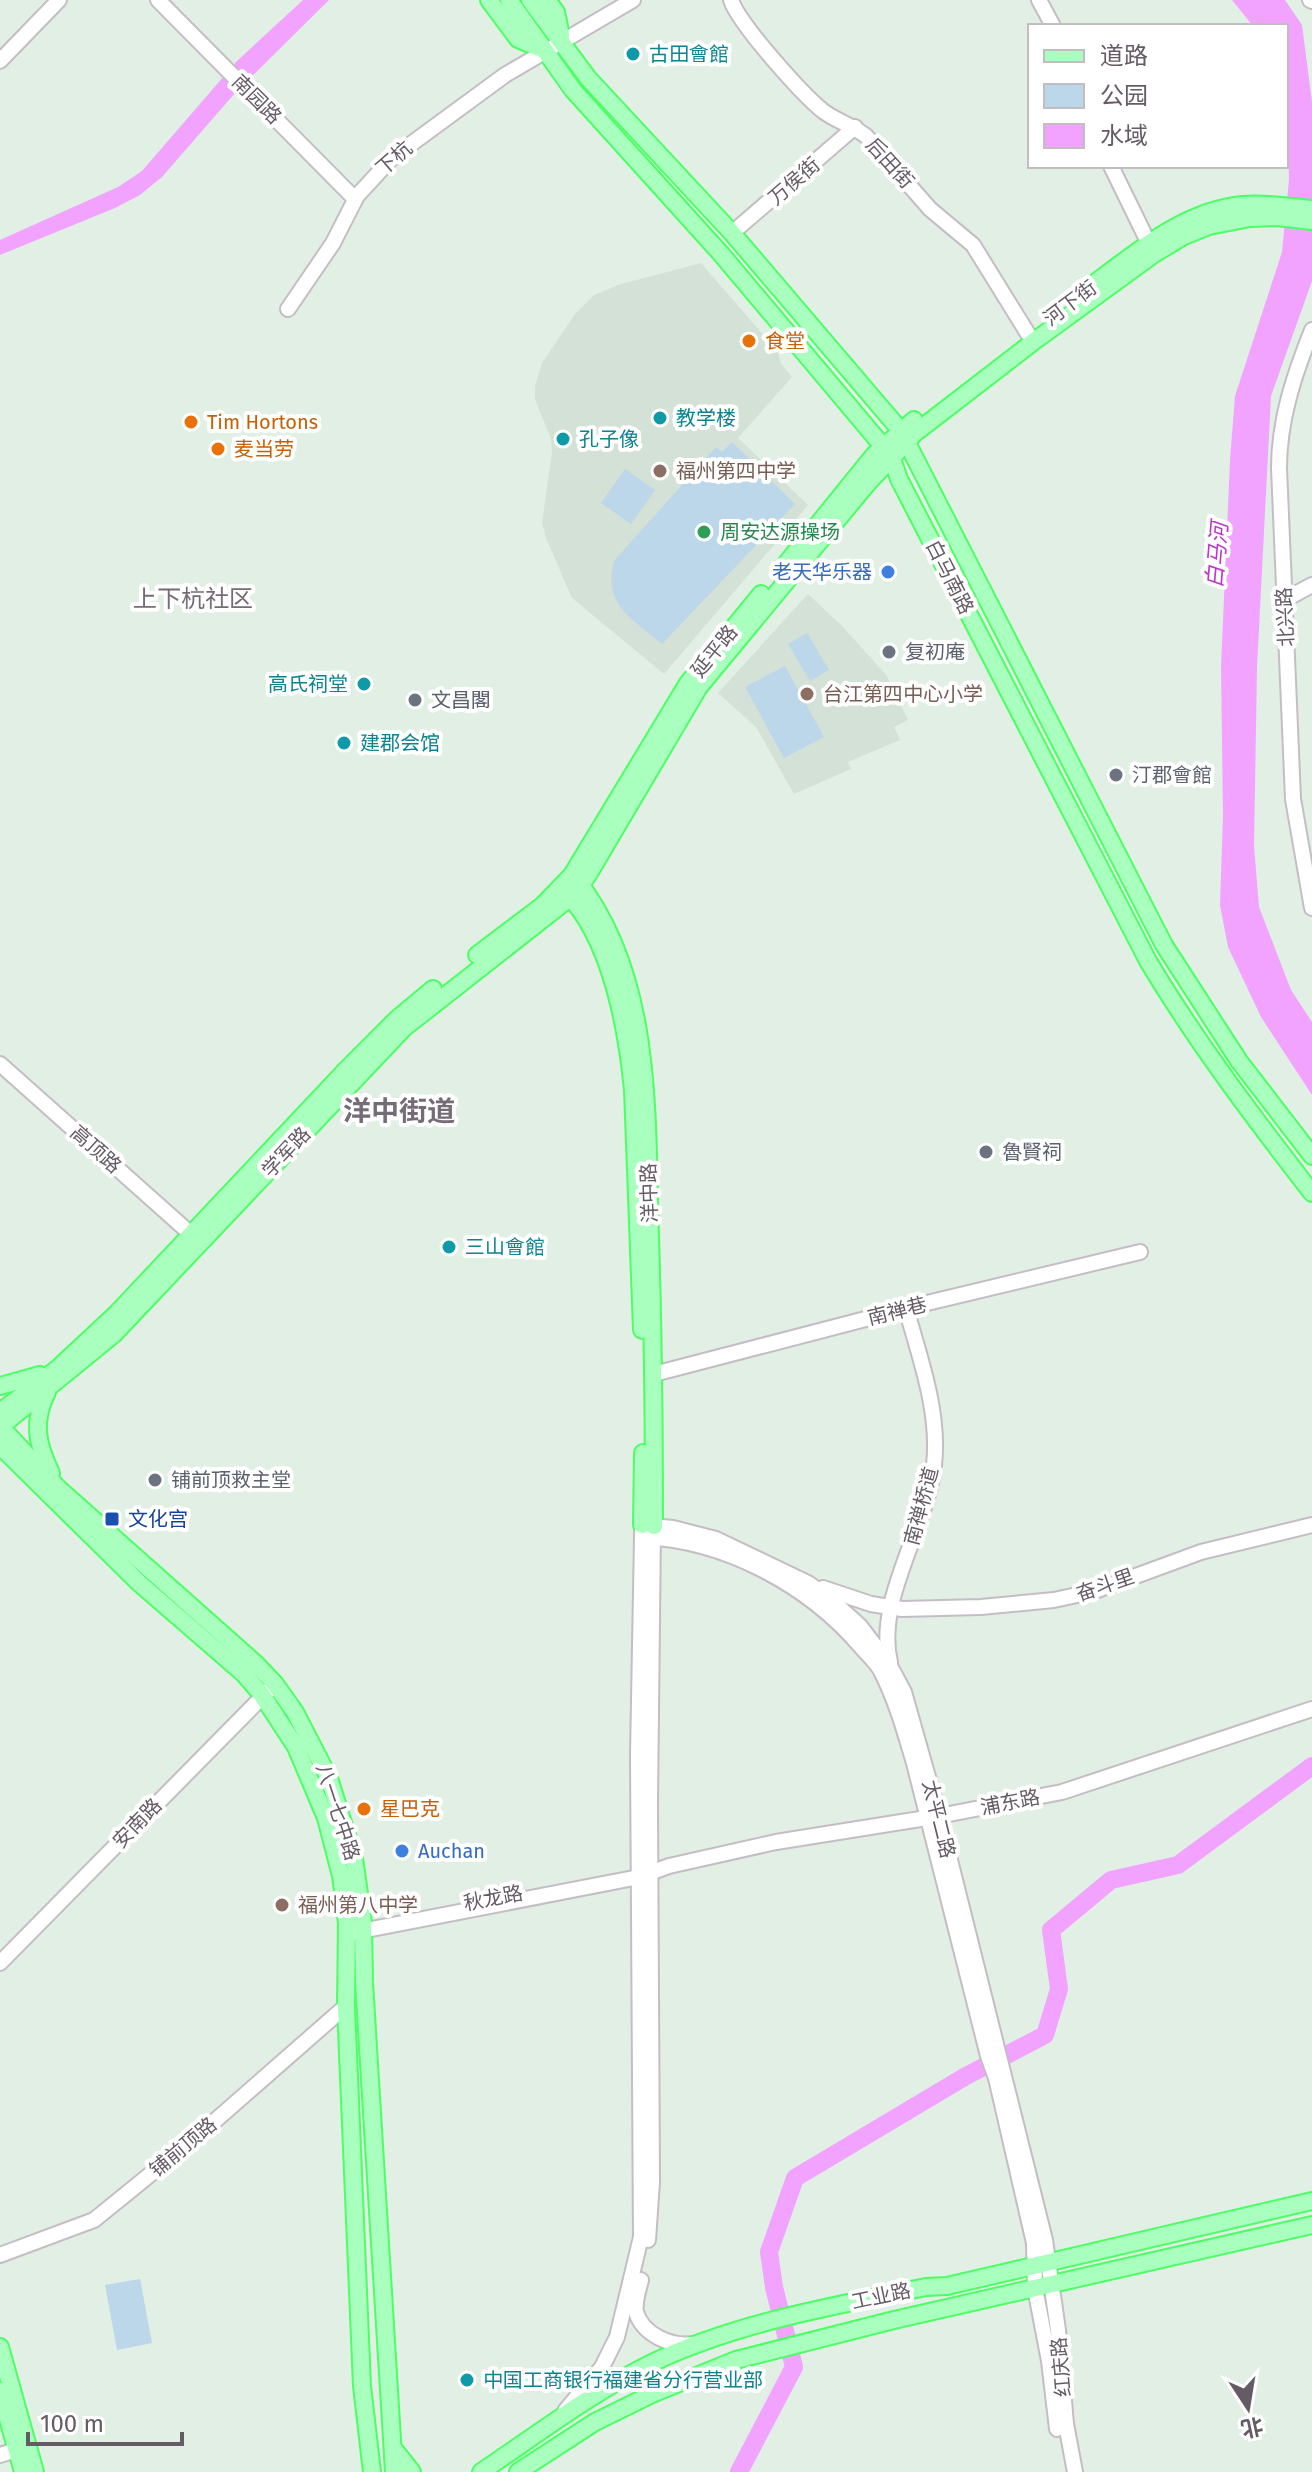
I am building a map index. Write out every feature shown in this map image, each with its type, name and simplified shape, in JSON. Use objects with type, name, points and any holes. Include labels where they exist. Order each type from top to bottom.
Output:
[{"type":"main road","points":[[489,0],[518,39],[545,51]]},
{"type":"main road","name":"白马南路","points":[[509,0],[573,90],[722,255],[887,451],[1148,961],[1219,1071],[1312,1193]]},
{"type":"main road","points":[[530,0],[588,78],[732,233],[904,436],[1164,945],[1239,1061],[1312,1156]]},
{"type":"main road","points":[[547,0],[556,12],[562,41]]},
{"type":"main road","points":[[1277,211],[1312,209]]},
{"type":"main road","points":[[1277,211],[1312,221]]},
{"type":"main road","name":"河下街","points":[[887,451],[1030,338],[1151,249],[1200,229],[1277,211]]},
{"type":"main road","name":"延平路","points":[[571,886],[688,683],[887,451]]},
{"type":"main road","name":"学军路","points":[[0,1412],[57,1369],[136,1294],[397,1019],[571,886]]},
{"type":"main road","name":"学军路","points":[[0,1427],[114,1334],[404,1028],[571,886]]},
{"type":"main road","name":"洋中路","points":[[571,886],[608,934],[632,1004],[641,1054],[654,1374],[648,1531]]},
{"type":"main road","name":"洋中路","points":[[571,886],[607,966],[631,1072],[648,1531]]},
{"type":"main road","points":[[0,1386],[57,1369]]},
{"type":"main road","points":[[49,1389],[39,1408],[36,1426],[42,1453],[58,1488]]},
{"type":"main road","name":"八一七中路","points":[[0,1427],[58,1488],[255,1663],[269,1690],[313,1743],[337,1799],[354,1858],[355,1927],[367,2039],[394,2472]]},
{"type":"main road","name":"八一七中路","points":[[0,1446],[139,1583],[244,1674],[269,1690]]},
{"type":"main road","points":[[0,1467],[37,1485]]},
{"type":"main road","name":"八一七中路","points":[[355,1927],[346,2006],[362,2386],[372,2472]]},
{"type":"main road","name":"工业路","points":[[481,2472],[612,2384],[658,2360],[747,2325],[926,2287],[947,2286],[1312,2201]]},
{"type":"main road","name":"工业路","points":[[518,2472],[609,2415],[708,2372],[773,2349],[1312,2225]]},
{"type":"main road","points":[[0,2347],[35,2472]]},
{"type":"main road","points":[[0,2391],[8,2452],[23,2472]]},
{"type":"main road","points":[[392,2448],[412,2472]]},
{"type":"main road","points":[[365,2472],[370,2454]]},
{"type":"street","points":[[0,61],[59,0]]},
{"type":"street","name":"南园路","points":[[158,0],[355,199]]},
{"type":"street","name":"下杭","points":[[288,309],[333,243],[355,199],[382,167],[505,75],[633,0]]},
{"type":"street","name":"后田街","points":[[731,0],[740,19],[811,100],[828,115],[855,127],[879,149],[930,209],[968,238],[1030,338]]},
{"type":"street","points":[[1039,0],[1052,24]]},
{"type":"street","name":"万侯街","points":[[732,233],[855,127]]},
{"type":"street","points":[[1112,168],[1151,249]]},
{"type":"street","name":"北兴路","points":[[1312,330],[1288,401],[1279,443],[1293,799],[1312,908]]},
{"type":"street","points":[[1284,600],[1312,585]]},
{"type":"street","name":"高顶路","points":[[0,1064],[192,1235]]},
{"type":"street","name":"南禅巷","points":[[654,1374],[906,1308],[1140,1252]]},
{"type":"street","name":"南禅桥道","points":[[894,1672],[888,1650],[892,1608],[928,1494],[935,1451],[929,1398],[906,1308]]},
{"type":"street","name":"奋斗里","points":[[808,1583],[892,1608],[981,1607],[1068,1598],[1201,1552],[1312,1525]]},
{"type":"street","name":"太平二路","points":[[648,1531],[685,1530],[716,1539],[808,1583],[854,1620],[894,1672],[911,1712],[1041,2264]]},
{"type":"street","points":[[557,2421],[602,2367],[617,2337],[641,2237],[648,1531]]},
{"type":"street","name":"太平二路","points":[[648,1531],[708,1548],[762,1571],[809,1598],[850,1634],[880,1669],[934,1816]]},
{"type":"street","name":"安南路","points":[[0,1963],[269,1690]]},
{"type":"street","name":"浦东路","points":[[643,1872],[811,1835],[934,1816],[1081,1787],[1312,1709]]},
{"type":"street","points":[[643,1872],[651,2220],[636,2310],[648,2332],[665,2341],[680,2346],[701,2343]]},
{"type":"street","name":"秋龙路","points":[[355,1927],[643,1872]]},
{"type":"street","name":"铺前顶路","points":[[0,2255],[94,2220],[200,2134],[346,2006]]},
{"type":"street","name":"太平二路","points":[[992,2052],[1010,2090],[1041,2264]]},
{"type":"street","name":"红庆路","points":[[1041,2264],[1052,2284],[1066,2424],[1075,2472]]},
{"type":"street","name":"红庆路","points":[[1041,2264],[1035,2288],[1067,2472]]},
{"type":"shaded area","name":"福州第四中学","points":[[701,263],[778,352],[781,364],[792,377],[738,438],[808,505],[664,674],[572,598],[542,523],[552,452],[551,439],[535,399],[535,386],[542,363],[575,314],[594,295],[618,285]]},
{"type":"shaded area","name":"台江第四中心小学","points":[[808,594],[887,676],[908,720],[894,727],[900,740],[848,762],[851,769],[794,794],[756,727],[718,693]]},
{"type":"green space","name":"周安达源操场","points":[[732,442],[795,504],[662,644],[631,619],[616,600],[611,576],[614,561],[716,447],[722,452]]},
{"type":"green space","points":[[625,469],[655,490],[631,524],[601,503]]},
{"type":"green space","points":[[807,633],[829,670],[810,681],[788,644]]},
{"type":"green space","points":[[785,666],[824,737],[784,758],[745,687]]},
{"type":"green space","points":[[140,2279],[152,2343],[117,2350],[105,2285]]},
{"type":"water","points":[[303,0],[329,0],[235,93],[162,177],[140,195],[115,208],[0,255],[0,240],[118,187],[142,171],[237,61]]},
{"type":"water","points":[[1232,0],[1285,0],[1302,25],[1312,102],[1312,281],[1271,396],[1257,667],[1254,846],[1259,907],[1291,990],[1312,1022],[1312,1095],[1261,1017],[1228,947],[1220,905],[1223,816],[1221,666],[1235,396],[1282,252],[1289,180],[1288,24],[1251,24]]},
{"type":"waterway","points":[[739,2472],[794,2367],[774,2287],[769,2252],[795,2178],[966,2076],[1045,2035],[1059,1989],[1051,1930],[1111,1880],[1178,1865],[1312,1766]]},
{"type":"place","name":"古田會館","points":[[633,54]]},
{"type":"place","name":"食堂","points":[[749,341]]},
{"type":"place","name":"教学楼","points":[[660,418]]},
{"type":"place","name":"Tim Hortons","points":[[191,422]]},
{"type":"place","name":"孔子像","points":[[563,439]]},
{"type":"place","name":"麦当劳","points":[[218,449]]},
{"type":"place","name":"福州第四中学","points":[[660,471]]},
{"type":"place","name":"周安达源操场","points":[[704,532]]},
{"type":"place","name":"老天华乐器","points":[[888,572]]},
{"type":"place","name":"复初庵","points":[[889,652]]},
{"type":"place","name":"高氏祠堂","points":[[364,684]]},
{"type":"place","name":"台江第四中心小学","points":[[807,694]]},
{"type":"place","name":"文昌閣","points":[[415,700]]},
{"type":"place","name":"建郡会馆","points":[[344,743]]},
{"type":"place","name":"汀郡會館","points":[[1116,775]]},
{"type":"place","name":"魯賢祠","points":[[986,1152]]},
{"type":"place","name":"三山會館","points":[[449,1247]]},
{"type":"place","name":"铺前顶救主堂","points":[[155,1480]]},
{"type":"place","name":"文化宫","points":[[112,1519]]},
{"type":"place","name":"星巴克","points":[[364,1809]]},
{"type":"place","name":"Auchan","points":[[402,1851]]},
{"type":"place","name":"福州第八中学","points":[[282,1905]]},
{"type":"place","name":"中国工商银行福建省分行营业部","points":[[467,2380]]},
{"type":"district","name":"上下杭社区","points":[[193,599]]},
{"type":"district","name":"洋中街道","points":[[399,1111]]},
{"type":"water label","name":"白马河","points":[[1217,555]]}]
